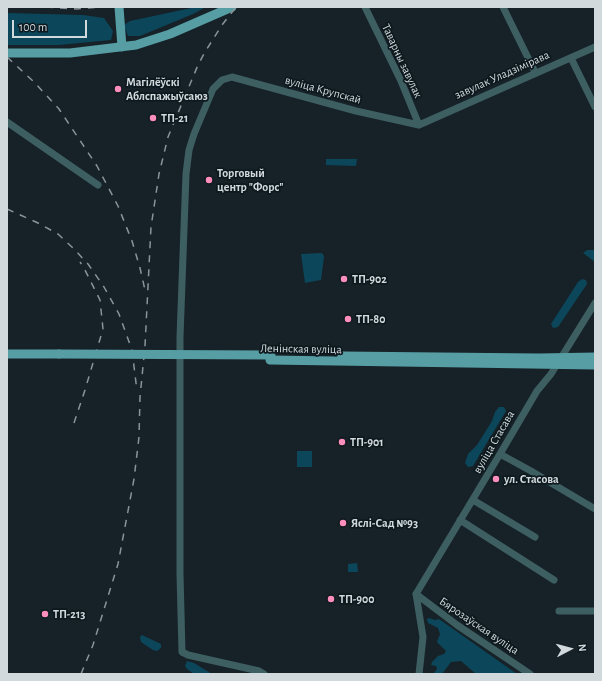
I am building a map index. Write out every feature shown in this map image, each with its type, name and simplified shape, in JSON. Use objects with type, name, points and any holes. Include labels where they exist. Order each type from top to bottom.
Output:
[{"type":"main road","points":[[119,7],[122,47]]},
{"type":"main road","points":[[11,53],[70,53],[136,45],[170,34],[232,7]]},
{"type":"main road","name":"Ленінская вуліца","points":[[7,354],[59,357],[558,361],[595,358]]},
{"type":"main road","name":"Ленінская вуліца","points":[[7,360],[59,357]]},
{"type":"main road","name":"Ленінская вуліца","points":[[558,361],[595,365]]},
{"type":"street","name":"Таварны завулак","points":[[365,7],[401,81],[418,125]]},
{"type":"street","points":[[503,7],[535,72]]},
{"type":"street","name":"завулак Уладзімірава","points":[[418,125],[535,72],[595,47]]},
{"type":"street","points":[[571,58],[595,107]]},
{"type":"street","name":"вуліца Крупскай","points":[[264,674],[259,671],[188,655],[182,652],[180,558],[180,344],[186,174],[189,150],[194,134],[213,89],[222,80],[227,78],[237,78],[418,125]]},
{"type":"street","points":[[7,122],[98,185]]},
{"type":"street","name":"вуліца Стасава","points":[[416,594],[537,391],[551,374],[595,303]]},
{"type":"street","points":[[500,454],[532,471],[595,509]]},
{"type":"street","points":[[473,500],[535,537]]},
{"type":"street","points":[[460,520],[554,580]]},
{"type":"street","points":[[416,594],[423,637],[418,674]]},
{"type":"street","name":"Бярозаўская вуліца","points":[[416,594],[457,625],[530,674]]},
{"type":"street","points":[[559,611],[595,611]]},
{"type":"shaded area","points":[[196,7],[206,7],[140,36],[128,36],[124,25],[130,21]]},
{"type":"shaded area","points":[[7,13],[83,15],[104,18],[113,31],[111,40],[59,45],[7,45]]},
{"type":"shaded area","points":[[326,159],[357,159],[356,166],[326,165]]},
{"type":"shaded area","points":[[587,250],[595,250],[595,262],[583,253]]},
{"type":"shaded area","points":[[321,253],[324,257],[321,280],[305,283],[301,254]]},
{"type":"shaded area","points":[[582,279],[586,280],[587,284],[558,327],[553,328],[551,324],[578,282]]},
{"type":"shaded area","points":[[499,407],[504,407],[506,411],[473,466],[468,467],[465,463],[468,454],[477,445]]},
{"type":"shaded area","points":[[297,451],[312,451],[312,467],[297,467]]},
{"type":"shaded area","points":[[357,563],[358,572],[348,572],[348,564]]},
{"type":"shaded area","points":[[429,618],[435,620],[439,619],[517,674],[476,674],[461,661],[451,662],[442,674],[433,674],[437,669],[436,666],[431,665],[432,662],[446,651],[437,642],[440,634],[438,628],[428,623],[427,619]]},
{"type":"shaded area","points":[[142,635],[161,644],[161,648],[157,651],[153,650],[141,642],[140,637]]},
{"type":"shaded area","points":[[187,661],[194,663],[212,674],[194,674],[185,666]]},
{"type":"railway","points":[[46,7],[76,9],[101,7]]},
{"type":"railway","points":[[81,674],[93,645],[118,564],[134,479],[139,437],[140,397],[145,346],[151,227],[159,174],[168,137],[198,65],[222,25],[236,7]]},
{"type":"railway","points":[[7,57],[34,82],[59,109],[97,166],[118,206],[132,241],[145,290]]},
{"type":"railway","points":[[7,209],[58,234],[88,264],[104,287],[119,314],[132,350],[137,391]]},
{"type":"railway","points":[[74,423],[103,329],[100,300],[80,262]]},
{"type":"place","name":"Магілёўскі Аблспажыўсаюз","points":[[118,89]]},
{"type":"place","name":"ТП-21","points":[[153,118]]},
{"type":"place","name":"Торговый центр \"Форс\"","points":[[209,180]]},
{"type":"place","name":"ТП-902","points":[[344,279]]},
{"type":"place","name":"ТП-80","points":[[348,319]]},
{"type":"place","name":"ТП-901","points":[[342,442]]},
{"type":"place","name":"ул. Стасова","points":[[496,479]]},
{"type":"place","name":"Яслі-Сад №93","points":[[343,523]]},
{"type":"place","name":"ТП-900","points":[[331,599]]},
{"type":"place","name":"ТП-213","points":[[45,614]]}]
